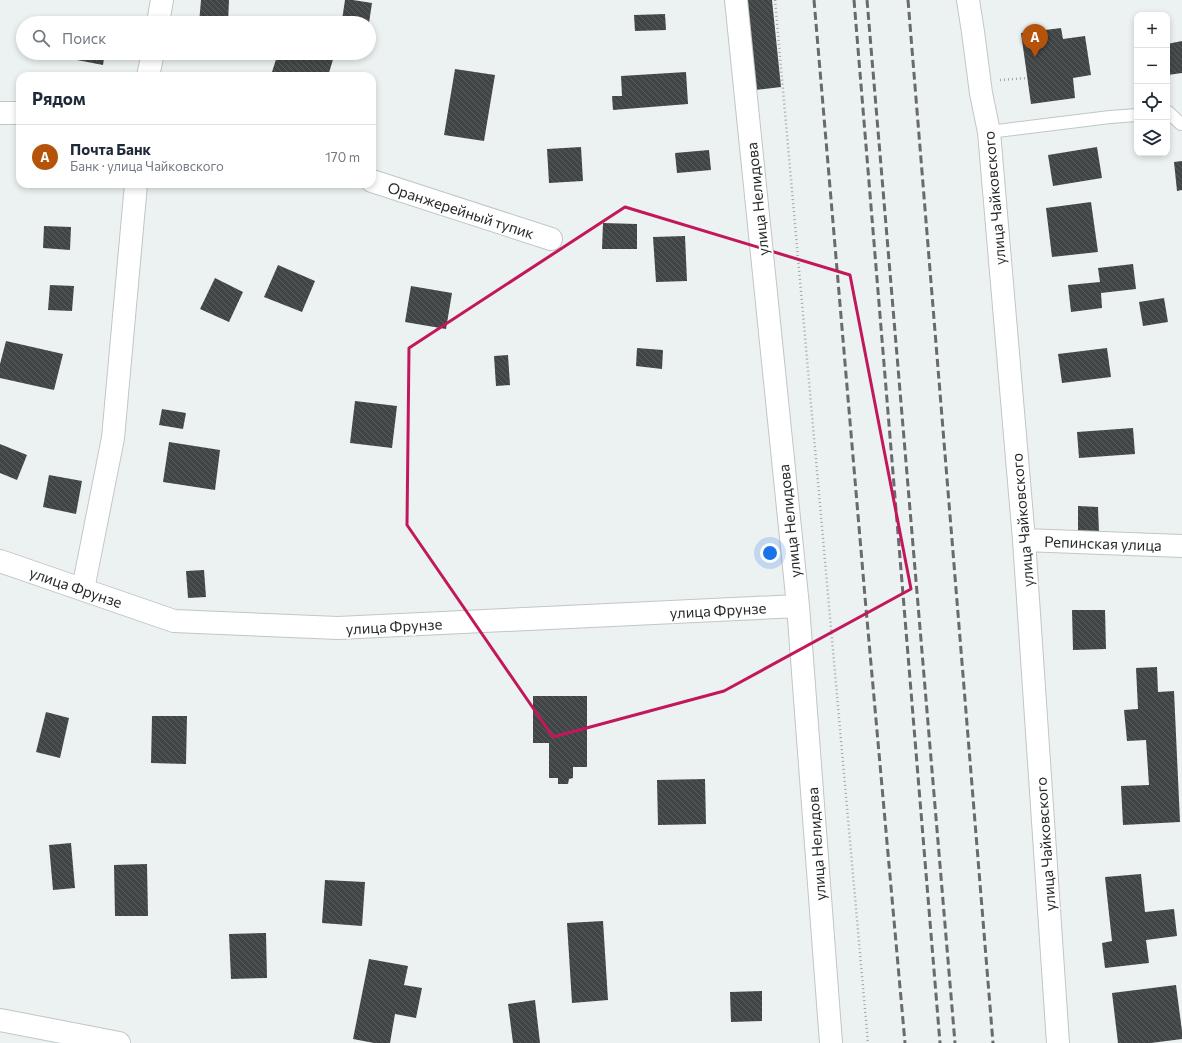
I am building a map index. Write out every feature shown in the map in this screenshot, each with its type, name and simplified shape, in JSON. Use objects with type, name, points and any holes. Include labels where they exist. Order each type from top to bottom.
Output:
[{"type":"street","points":[[159,16],[162,0]]},
{"type":"street","name":"улица Нелидова","points":[[736,0],[798,606],[831,1043]]},
{"type":"street","name":"улица Чайковского","points":[[968,0],[981,93],[989,132],[1024,540],[1058,1043]]},
{"type":"street","points":[[149,72],[151,60]]},
{"type":"street","points":[[0,113],[16,113]]},
{"type":"street","name":"Оранжерейный тупик","points":[[376,182],[551,239]]},
{"type":"street","points":[[83,589],[113,438],[136,188]]},
{"type":"street","name":"Репинская улица","points":[[1024,540],[1182,546]]},
{"type":"street","name":"улица Фрунзе","points":[[0,561],[174,621],[338,628],[798,606]]},
{"type":"street","points":[[0,1020],[119,1043]]},
{"type":"lane","points":[[1170,114],[1180,124],[1182,123]]},
{"type":"lane","points":[[989,132],[1134,115]]},
{"type":"path","points":[[775,0],[868,1043]]},
{"type":"highlighted area","points":[[625,207],[850,275],[911,589],[724,691],[553,737],[407,525],[409,348]]},
{"type":"building","points":[[201,0],[229,0],[228,16],[200,16]]},
{"type":"building","points":[[345,0],[372,3],[370,16],[343,16]]},
{"type":"building","points":[[746,0],[772,0],[781,87],[755,90]]},
{"type":"building","points":[[665,14],[666,30],[635,31],[634,15]]},
{"type":"building","points":[[1061,28],[1063,39],[1085,36],[1091,75],[1073,78],[1075,98],[1031,104],[1021,33]]},
{"type":"building","points":[[1182,41],[1182,73],[1170,75],[1170,43]]},
{"type":"building","points":[[77,60],[104,60],[103,65]]},
{"type":"building","points":[[276,60],[333,60],[329,72],[272,72]]},
{"type":"building","points":[[455,69],[495,75],[484,141],[444,135]]},
{"type":"building","points":[[686,72],[688,104],[613,110],[612,96],[622,96],[621,76]]},
{"type":"building","points":[[581,147],[583,181],[549,183],[547,149]]},
{"type":"building","points":[[1097,147],[1102,178],[1053,186],[1048,155]]},
{"type":"building","points":[[709,150],[711,170],[677,173],[675,153]]},
{"type":"building","points":[[1182,161],[1182,190],[1177,191],[1174,162]]},
{"type":"building","points":[[1091,202],[1098,252],[1052,257],[1046,208]]},
{"type":"building","points":[[603,223],[637,224],[637,249],[602,249]]},
{"type":"building","points":[[44,226],[71,227],[70,250],[43,248]]},
{"type":"building","points":[[685,236],[687,281],[656,282],[653,237]]},
{"type":"building","points":[[1133,264],[1136,289],[1101,293],[1102,308],[1071,312],[1068,285],[1100,282],[1098,268]]},
{"type":"building","points":[[278,265],[315,281],[302,312],[264,297]]},
{"type":"building","points":[[215,278],[243,292],[229,322],[200,309]]},
{"type":"building","points":[[50,285],[74,286],[72,311],[48,310]]},
{"type":"building","points":[[411,286],[452,293],[446,329],[405,322]]},
{"type":"building","points":[[1164,298],[1168,322],[1143,326],[1139,302]]},
{"type":"building","points":[[6,341],[63,354],[54,390],[0,378],[0,364]]},
{"type":"building","points":[[637,348],[663,350],[662,369],[636,366]]},
{"type":"building","points":[[1107,348],[1111,377],[1062,383],[1058,354]]},
{"type":"building","points":[[508,355],[510,385],[496,386],[494,356]]},
{"type":"building","points":[[355,401],[397,406],[392,448],[350,443]]},
{"type":"building","points":[[162,409],[186,413],[183,429],[159,425]]},
{"type":"building","points":[[1133,428],[1135,454],[1079,458],[1077,432]]},
{"type":"building","points":[[169,442],[220,450],[215,490],[163,482]]},
{"type":"building","points":[[0,444],[27,455],[17,480],[0,473]]},
{"type":"building","points":[[49,475],[82,481],[76,514],[43,507]]},
{"type":"building","points":[[1078,506],[1098,507],[1099,532],[1078,532]]},
{"type":"building","points":[[204,570],[206,597],[188,598],[186,571]]},
{"type":"building","points":[[1072,610],[1105,610],[1106,649],[1073,650]]},
{"type":"building","points":[[1157,667],[1158,692],[1174,691],[1180,822],[1123,825],[1121,786],[1149,785],[1146,740],[1127,741],[1124,710],[1138,709],[1136,668]]},
{"type":"building","points":[[533,696],[587,696],[587,767],[573,767],[573,778],[569,779],[568,784],[558,784],[558,778],[549,778],[549,743],[533,743]]},
{"type":"building","points":[[46,712],[69,718],[60,758],[36,752]]},
{"type":"building","points":[[152,716],[187,716],[186,764],[151,763]]},
{"type":"building","points":[[705,779],[706,824],[658,825],[657,780]]},
{"type":"building","points":[[71,843],[75,888],[53,890],[49,845]]},
{"type":"building","points":[[147,864],[148,916],[115,916],[114,865]]},
{"type":"building","points":[[1141,874],[1145,912],[1174,909],[1177,936],[1146,940],[1149,963],[1105,968],[1102,943],[1112,941],[1105,877]]},
{"type":"building","points":[[325,880],[365,882],[362,926],[322,923]]},
{"type":"building","points":[[603,921],[608,1000],[572,1003],[567,923]]},
{"type":"building","points":[[266,933],[267,978],[231,979],[229,934]]},
{"type":"building","points":[[369,959],[408,966],[404,985],[422,988],[416,1018],[395,1014],[390,1043],[374,1043],[353,1039]]},
{"type":"building","points":[[1176,985],[1182,1039],[1151,1043],[1118,1043],[1112,993]]},
{"type":"building","points":[[762,991],[762,1021],[731,1022],[730,992]]},
{"type":"building","points":[[535,1000],[540,1043],[513,1043],[508,1004]]},
{"type":"railway","points":[[814,0],[905,1043]]},
{"type":"railway","points":[[854,0],[940,1043]]},
{"type":"railway","points":[[867,0],[955,1043]]},
{"type":"railway","points":[[908,0],[993,1043]]},
{"type":"place","name":"Почта Банк","points":[[1035,57]]}]
